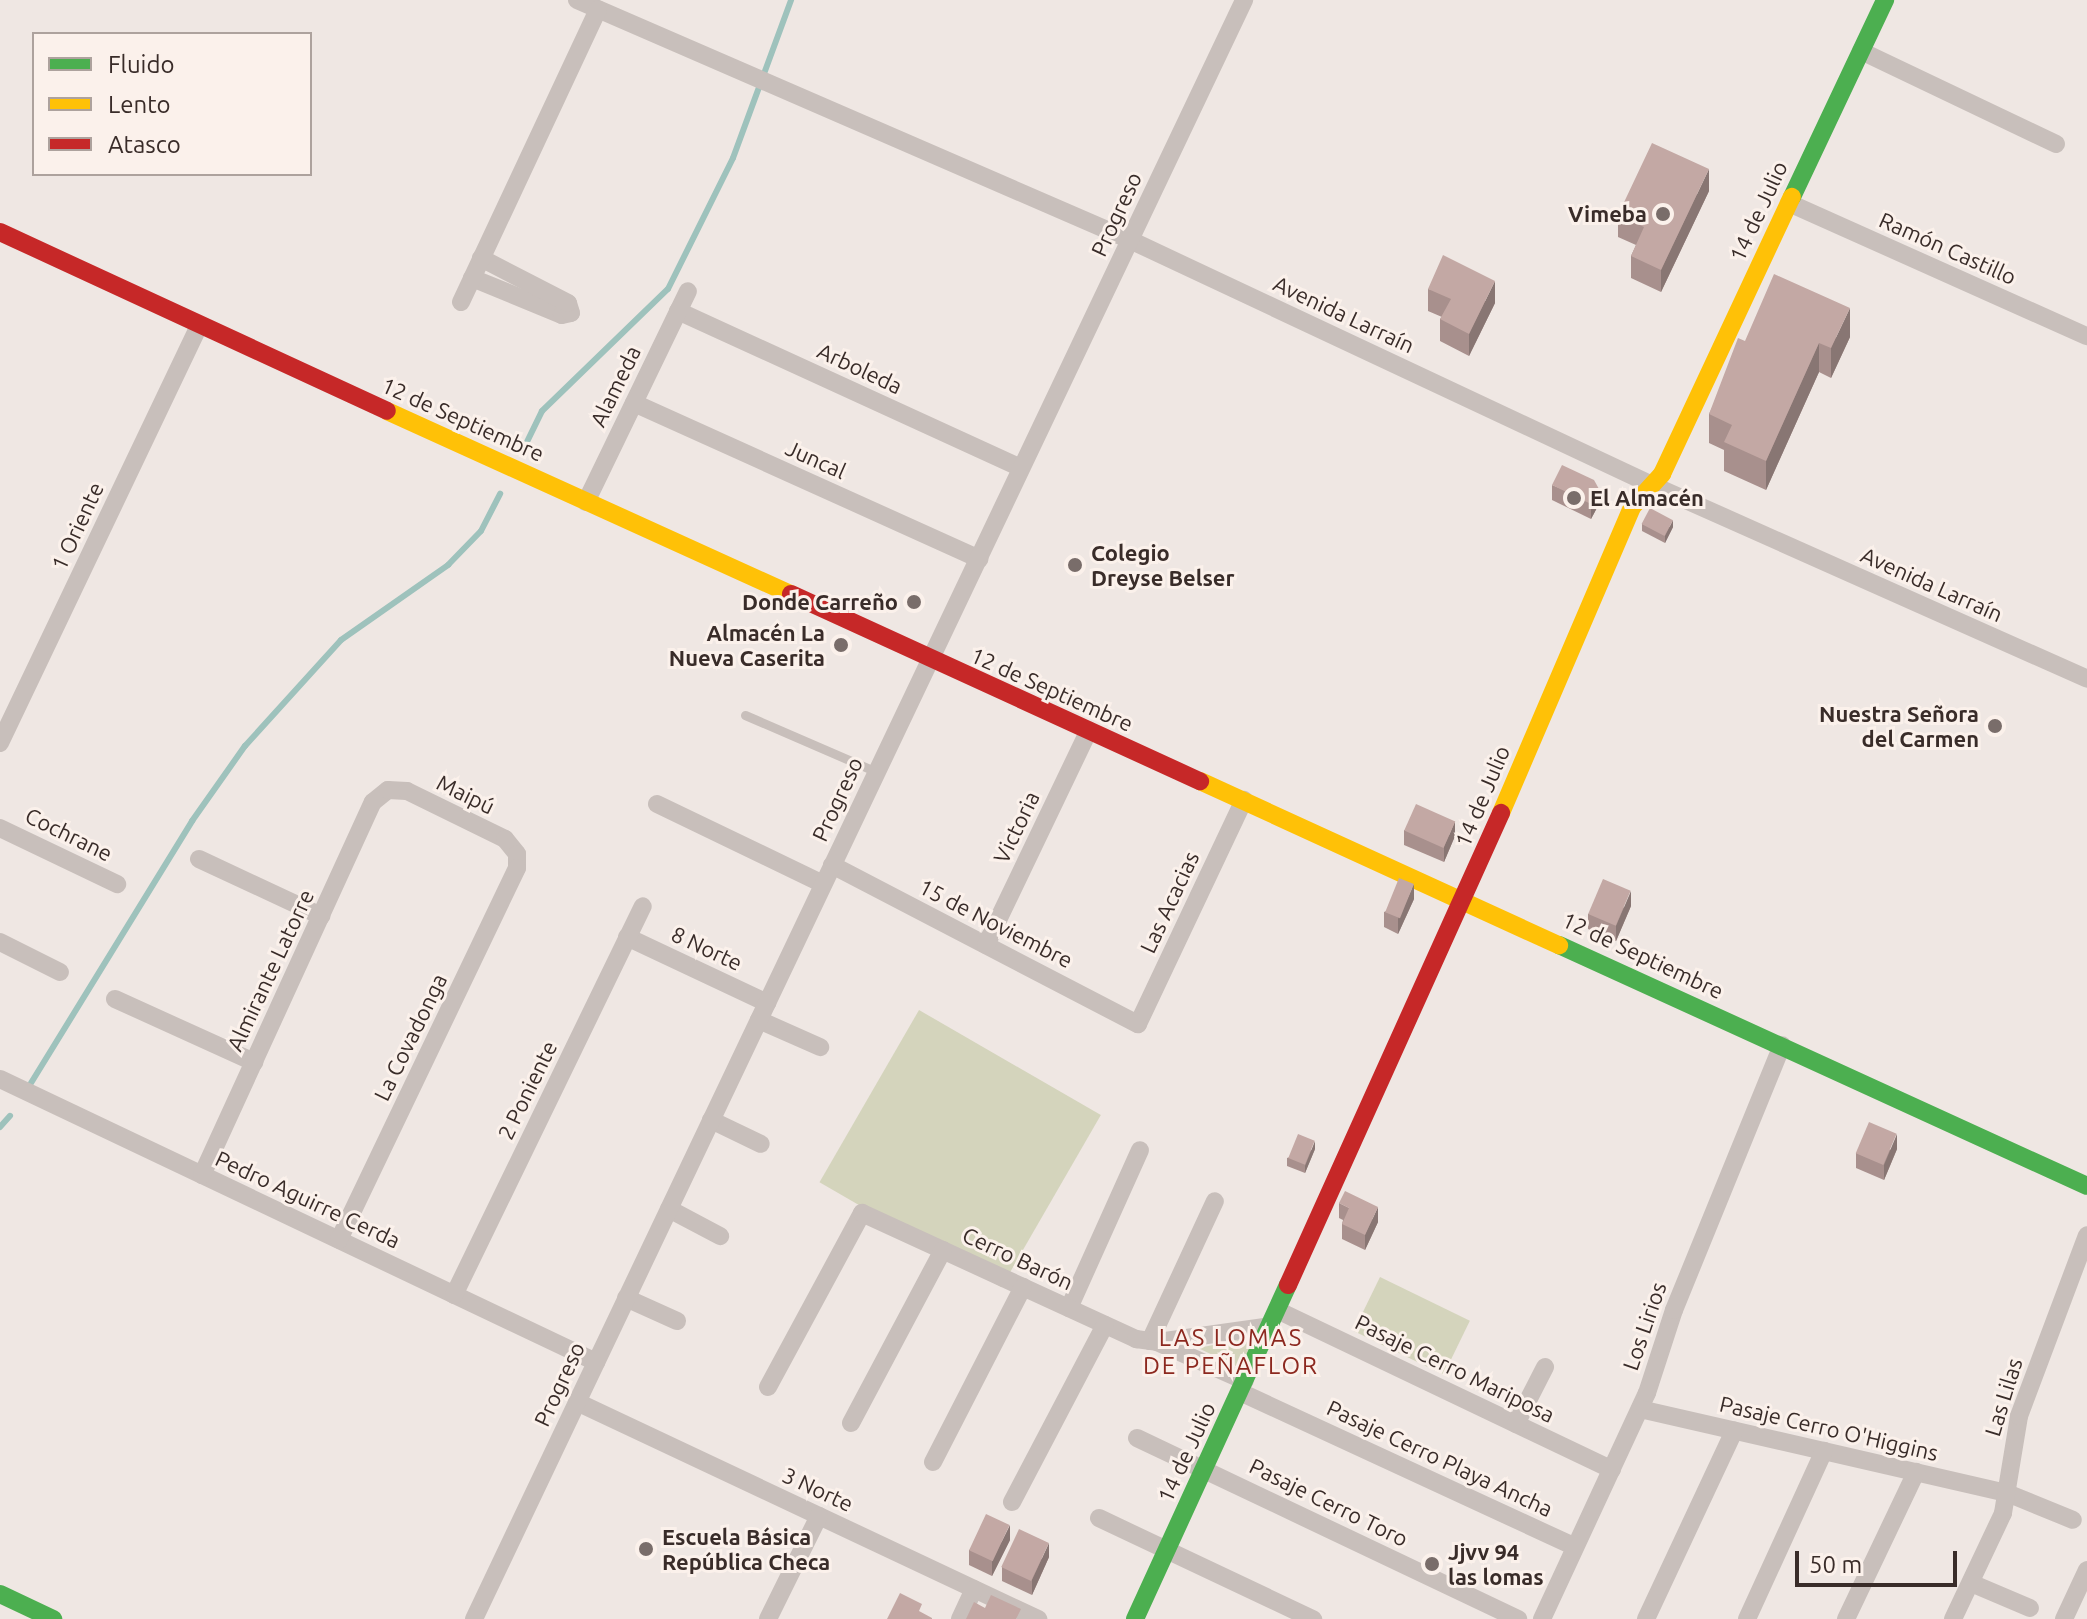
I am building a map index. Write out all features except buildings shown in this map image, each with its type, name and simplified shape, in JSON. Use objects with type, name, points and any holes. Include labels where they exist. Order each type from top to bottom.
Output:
[{"type":"street","name":"Avenida Larraín","points":[[577,0],[1130,240],[1652,485],[2087,679]]},
{"type":"street","name":"Progreso","points":[[474,1619],[1244,0]]},
{"type":"street","name":"14 de Julio","points":[[1135,1619],[1464,899],[1632,507],[1662,474],[1885,0]]},
{"type":"street","points":[[461,302],[598,9]]},
{"type":"street","points":[[1861,51],[2056,144]]},
{"type":"street","name":"Ramón Castillo","points":[[1789,203],[2087,336]]},
{"type":"street","name":"12 de Septiembre","points":[[0,232],[198,328],[496,459],[930,661],[1464,899],[2087,1186]]},
{"type":"street","points":[[472,278],[562,315],[571,313],[568,303],[481,258]]},
{"type":"street","name":"Alameda","points":[[586,502],[688,291]]},
{"type":"street","name":"Arboleda","points":[[678,311],[1021,468]]},
{"type":"street","name":"1 Oriente","points":[[0,743],[198,328]]},
{"type":"street","name":"Juncal","points":[[634,403],[979,559]]},
{"type":"street","name":"Victoria","points":[[986,945],[1089,730]]},
{"type":"street","name":"Maipú","points":[[388,790],[407,791],[505,839],[517,854]]},
{"type":"street","name":"Almirante Latorre","points":[[202,1175],[373,802],[388,790]]},
{"type":"street","name":"Las Acacias","points":[[1138,1024],[1244,800]]},
{"type":"street","points":[[657,804],[823,884]]},
{"type":"street","name":"Cochrane","points":[[0,828],[117,884]]},
{"type":"street","name":"La Covadonga","points":[[339,1240],[514,875],[517,854]]},
{"type":"street","points":[[199,859],[321,916]]},
{"type":"street","name":"15 de Noviembre","points":[[832,865],[1138,1024]]},
{"type":"street","name":"2 Poniente","points":[[454,1295],[643,906]]},
{"type":"street","name":"8 Norte","points":[[627,937],[763,1011],[820,1047]]},
{"type":"street","points":[[0,942],[60,972]]},
{"type":"street","points":[[115,999],[254,1062]]},
{"type":"street","name":"Los Lirios","points":[[1542,1619],[1640,1409],[1674,1310],[1782,1045]]},
{"type":"street","name":"Pedro Aguirre Cerda","points":[[0,1079],[596,1362]]},
{"type":"street","points":[[711,1120],[761,1144]]},
{"type":"street","points":[[1069,1308],[1140,1150]]},
{"type":"street","points":[[1153,1342],[1215,1201]]},
{"type":"street","points":[[669,1209],[720,1236]]},
{"type":"street","name":"Cerro Barón","points":[[768,1387],[862,1213],[1105,1325],[1153,1342],[1242,1386]]},
{"type":"street","name":"Las Lilas","points":[[1953,1619],[2007,1493],[2019,1416],[2087,1235]]},
{"type":"street","points":[[851,1423],[943,1250]]},
{"type":"street","points":[[933,1462],[1023,1287]]},
{"type":"street","points":[[626,1298],[677,1321]]},
{"type":"street","name":"Cerro Barón","points":[[1153,1342],[1274,1318]]},
{"type":"street","name":"Pasaje Cerro Mariposa","points":[[1274,1318],[1516,1424],[1612,1470]]},
{"type":"street","points":[[1012,1502],[1105,1325]]},
{"type":"street","points":[[1516,1424],[1545,1367]]},
{"type":"street","name":"Pasaje Cerro Playa Ancha","points":[[1242,1386],[1575,1547]]},
{"type":"street","name":"3 Norte","points":[[577,1402],[1038,1619]]},
{"type":"street","name":"Pasaje Cerro O'Higgins","points":[[1640,1409],[2007,1493],[2073,1520]]},
{"type":"street","points":[[1646,1619],[1734,1431]]},
{"type":"street","name":"Pasaje Cerro Toro","points":[[1137,1438],[1518,1619]]},
{"type":"street","points":[[1747,1619],[1824,1451]]},
{"type":"street","points":[[1846,1619],[1916,1472]]},
{"type":"street","points":[[768,1619],[819,1516]]},
{"type":"street","points":[[1099,1518],[1167,1553],[1313,1619]]},
{"type":"street","points":[[2064,1619],[2082,1594],[2087,1570]]},
{"type":"street","points":[[1971,1583],[2030,1608]]},
{"type":"street","points":[[960,1619],[974,1589]]},
{"type":"street","points":[[0,1594],[41,1616]]},
{"type":"lane","points":[[745,715],[877,772]]},
{"type":"green space","points":[[919,1010],[1101,1115],[1001,1287],[820,1182]]},
{"type":"green space","points":[[1380,1277],[1470,1321],[1444,1375],[1354,1331]]},
{"type":"green space","points":[[1254,1337],[1240,1368],[1198,1348]]},
{"type":"waterway","points":[[523,450],[542,411],[668,289],[733,158],[791,0]]},
{"type":"waterway","points":[[31,1083],[192,821],[245,746],[341,640],[448,565],[481,531],[500,494]]},
{"type":"waterway","points":[[0,1127],[10,1116]]},
{"type":"traffic: fast","points":[[1792,197],[1885,0]]},
{"type":"traffic: fast","points":[[1559,945],[2087,1186]]},
{"type":"traffic: fast","points":[[1135,1619],[1288,1285]]},
{"type":"traffic: fast","points":[[0,1594],[53,1619]]},
{"type":"traffic: slow","points":[[1501,813],[1632,507],[1662,474],[1792,197]]},
{"type":"traffic: slow","points":[[387,411],[791,594]]},
{"type":"traffic: slow","points":[[1200,781],[1559,945]]},
{"type":"traffic: jam","points":[[0,232],[387,411]]},
{"type":"traffic: jam","points":[[791,594],[1200,781]]},
{"type":"traffic: jam","points":[[1288,1285],[1501,813]]},
{"type":"place","name":"Vimeba","points":[[1663,214]]},
{"type":"place","name":"El Almacén","points":[[1574,498]]},
{"type":"place","name":"Colegio Dreyse Belser","points":[[1075,565]]},
{"type":"place","name":"Donde Carreño","points":[[914,602]]},
{"type":"place","name":"Almacén La Nueva Caserita","points":[[841,645]]},
{"type":"place","name":"Nuestra Señora del Carmen","points":[[1995,726]]},
{"type":"place","name":"Escuela Básica República Checa","points":[[646,1549]]},
{"type":"place","name":"Jjvv 94 las lomas","points":[[1432,1564]]},
{"type":"district","name":"LAS LOMAS DE PEÑAFLOR","points":[[1231,1352]]}]
